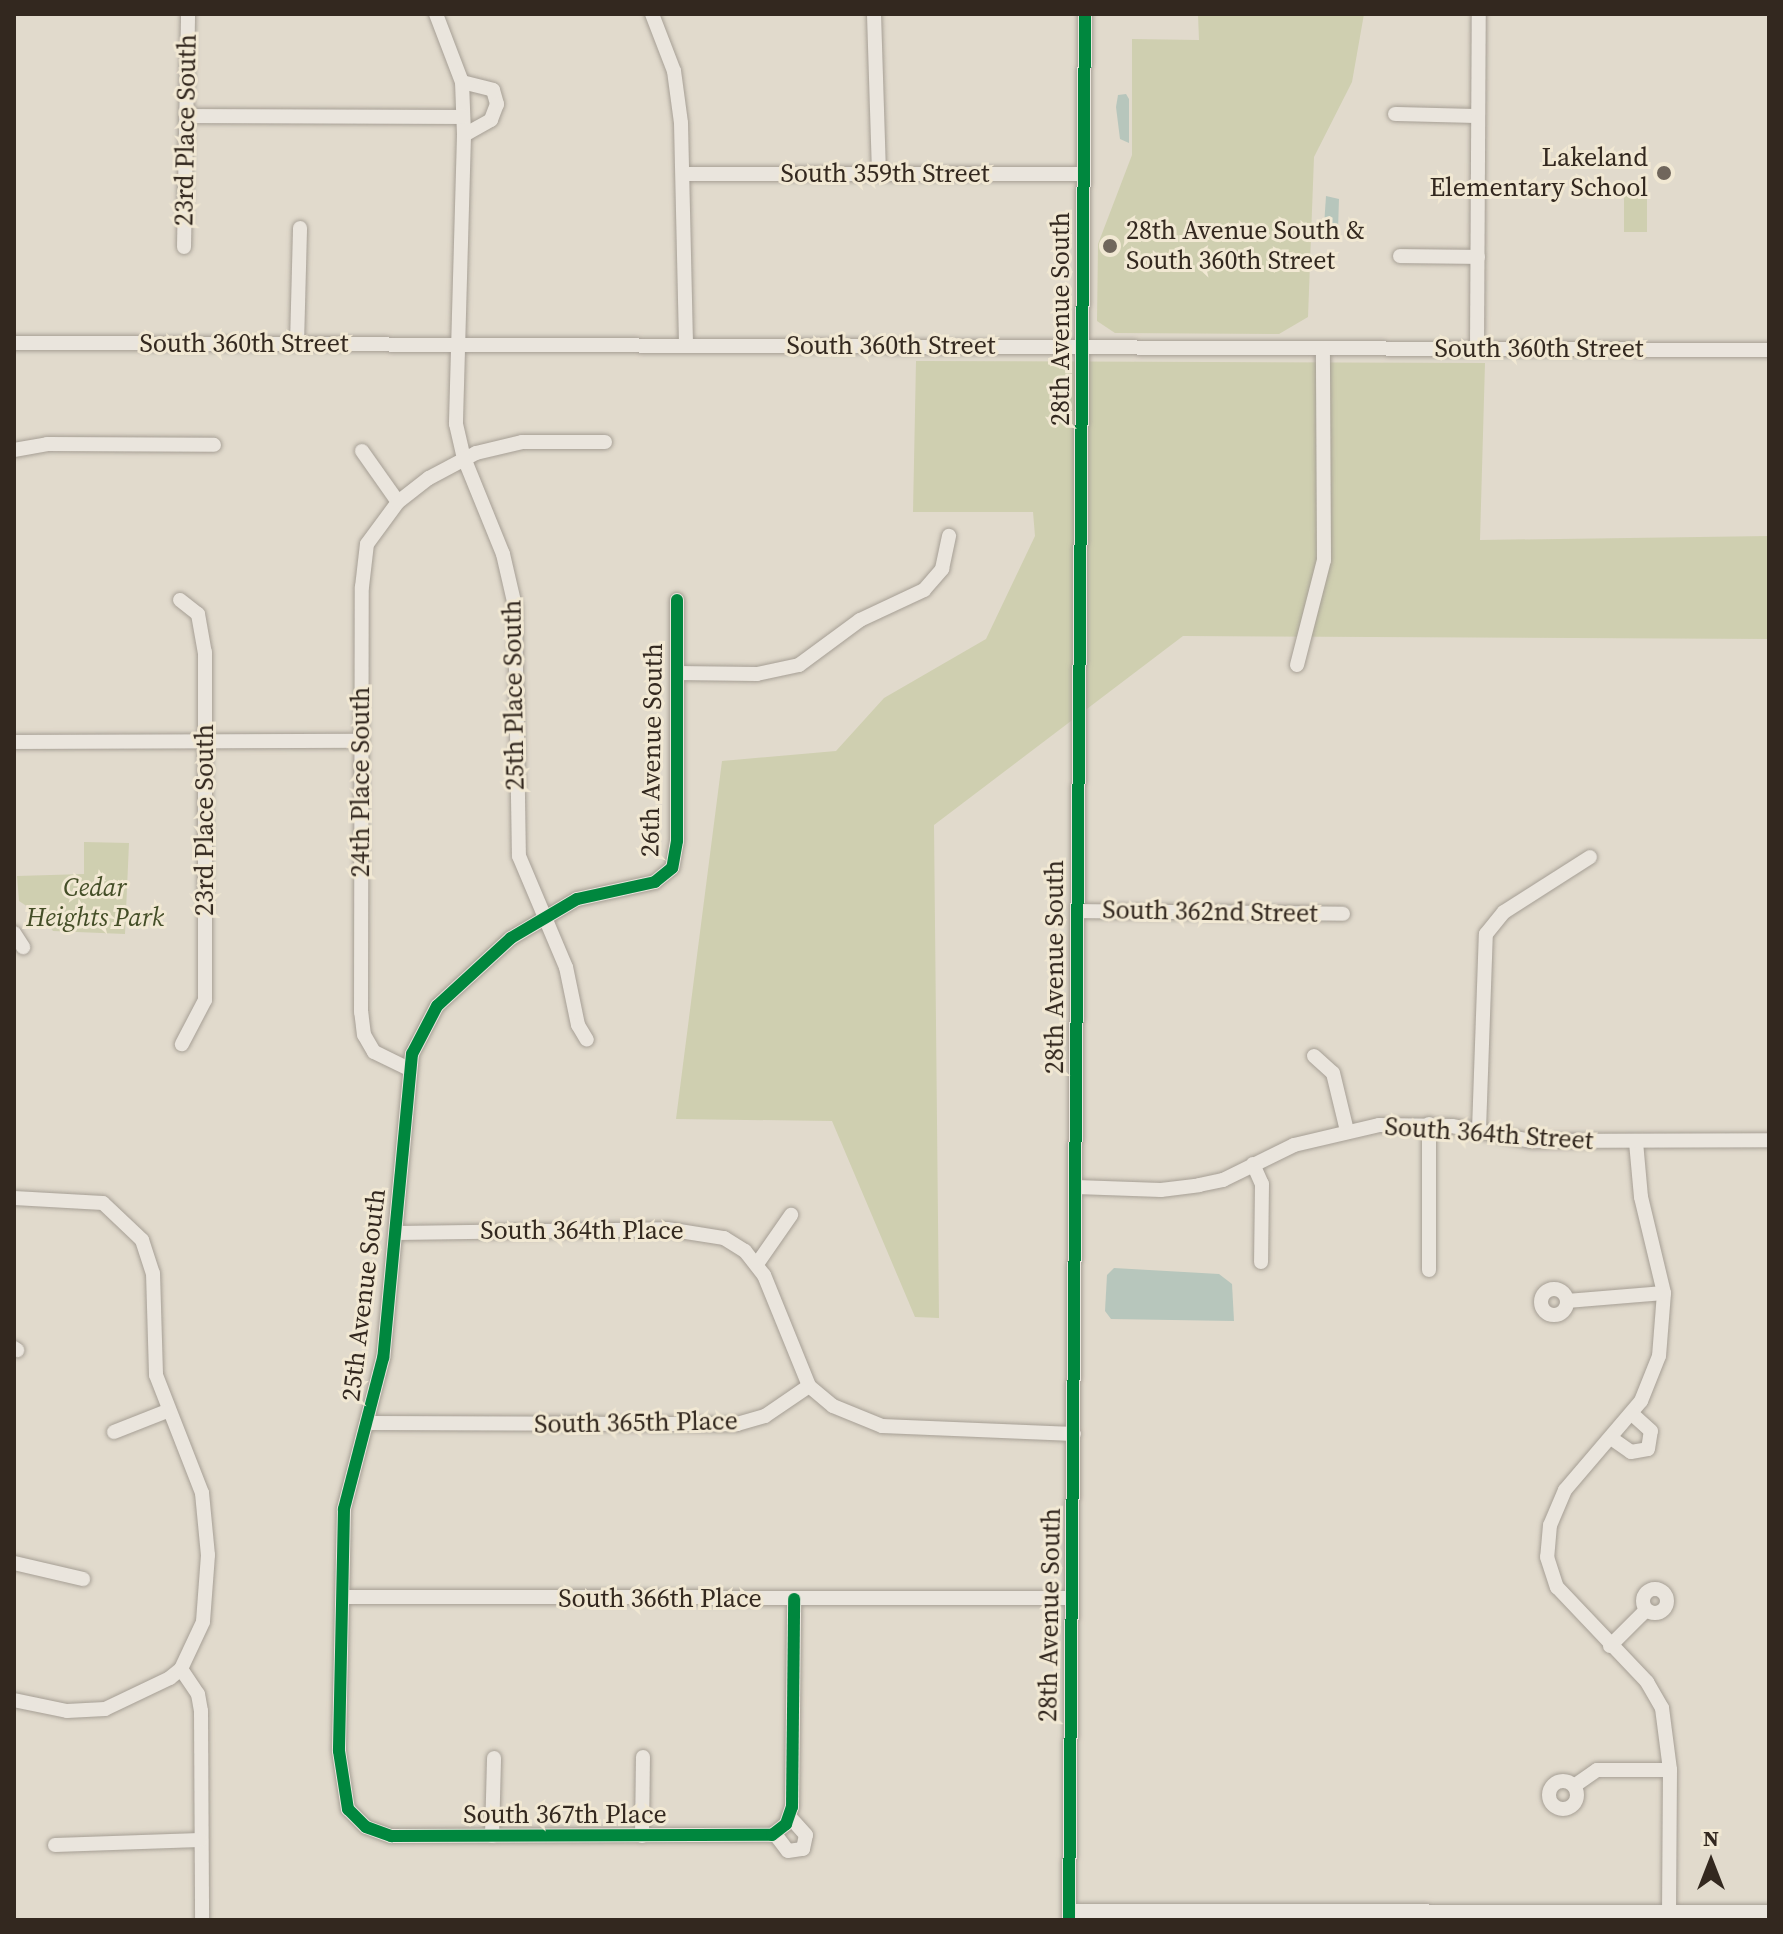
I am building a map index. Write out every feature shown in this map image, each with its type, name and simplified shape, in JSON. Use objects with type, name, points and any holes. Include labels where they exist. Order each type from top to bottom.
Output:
[{"type":"street","name":"23rd Place South","points":[[184,247],[188,14]]},
{"type":"street","name":"25th Place South","points":[[436,14],[462,82],[464,135],[455,344],[456,424],[464,458],[503,554],[513,594],[517,847],[542,918],[566,967],[578,1025],[587,1040]]},
{"type":"street","points":[[652,14],[674,71],[686,174],[686,345]]},
{"type":"street","points":[[874,14],[879,174]]},
{"type":"street","name":"28th Avenue South","points":[[1069,1916],[1085,14]]},
{"type":"street","points":[[1477,348],[1479,14]]},
{"type":"street","points":[[462,82],[493,90],[497,104],[491,120],[464,135]]},
{"type":"street","points":[[1395,114],[1478,116]]},
{"type":"street","points":[[186,116],[463,117]]},
{"type":"street","name":"South 359th Street","points":[[686,174],[1084,174]]},
{"type":"street","points":[[297,344],[300,228]]},
{"type":"street","points":[[1400,256],[1478,257]]},
{"type":"street","name":"South 360th Street","points":[[14,343],[1769,350]]},
{"type":"street","points":[[1297,665],[1324,560],[1323,348]]},
{"type":"street","name":"24th Place South","points":[[409,1069],[380,1058],[362,1025],[363,567],[373,531],[414,489],[464,458],[509,443],[605,442]]},
{"type":"street","points":[[14,450],[47,444],[214,445]]},
{"type":"street","points":[[362,451],[398,502]]},
{"type":"street","points":[[677,673],[757,674],[799,665],[860,620],[929,586],[942,569],[949,536]]},
{"type":"street","name":"23rd Place South","points":[[180,600],[194,608],[202,622],[205,740],[205,1000],[182,1044]]},
{"type":"street","name":"26th Avenue South","points":[[645,883],[667,875],[676,856],[677,600]]},
{"type":"street","points":[[14,742],[362,741]]},
{"type":"street","points":[[1479,1130],[1486,934],[1504,912],[1590,857]]},
{"type":"street","name":"25th Avenue South","points":[[348,1809],[339,1762],[346,1495],[369,1423],[383,1358],[397,1233],[409,1069],[418,1038],[437,1006],[486,957],[542,918],[596,892],[645,883]]},
{"type":"street","name":"South 362nd Street","points":[[1077,911],[1343,914]]},
{"type":"street","points":[[14,933],[23,947]]},
{"type":"street","points":[[1314,1056],[1333,1073],[1347,1131]]},
{"type":"street","points":[[1429,1124],[1429,1270]]},
{"type":"street","name":"South 364th Street","points":[[1076,1187],[1181,1188],[1223,1180],[1253,1164],[1347,1131],[1429,1124],[1531,1141],[1769,1140]]},
{"type":"street","points":[[1636,1142],[1641,1197],[1664,1293],[1659,1356],[1651,1384],[1632,1414],[1565,1490],[1550,1525],[1547,1557],[1557,1587],[1647,1682],[1662,1708],[1670,1770],[1669,1911]]},
{"type":"street","points":[[1253,1164],[1262,1184],[1261,1262]]},
{"type":"street","points":[[14,1198],[89,1200],[113,1209],[138,1233],[151,1263],[156,1375],[167,1411],[200,1485],[207,1530],[205,1614],[181,1669],[155,1689],[105,1709],[77,1712],[14,1700]]},
{"type":"street","points":[[791,1215],[757,1264],[809,1386],[833,1406],[882,1426],[1074,1434]]},
{"type":"street","name":"South 364th Place","points":[[397,1233],[685,1230],[724,1238],[757,1264]]},
{"type":"street","points":[[1567,1301],[1664,1293]]},
{"type":"street","name":"South 365th Place","points":[[369,1423],[737,1424],[765,1416],[809,1386]]},
{"type":"street","points":[[114,1432],[167,1411]]},
{"type":"street","points":[[1611,1438],[1631,1452],[1648,1449],[1651,1431],[1632,1414]]},
{"type":"street","points":[[14,1563],[83,1579]]},
{"type":"street","name":"South 366th Place","points":[[344,1597],[1072,1598]]},
{"type":"street","name":"South 367th Place","points":[[348,1809],[366,1827],[391,1836],[642,1836],[784,1825],[794,1599]]},
{"type":"street","points":[[1610,1646],[1646,1610]]},
{"type":"street","points":[[181,1669],[198,1694],[201,1711],[202,1920]]},
{"type":"street","points":[[642,1836],[643,1757]]},
{"type":"street","points":[[492,1836],[494,1758]]},
{"type":"street","points":[[1574,1786],[1597,1770],[1670,1770]]},
{"type":"street","points":[[55,1845],[200,1840]]},
{"type":"street","points":[[1069,1916],[1769,1912]]},
{"type":"green space","points":[[1198,14],[1364,14],[1352,82],[1314,157],[1308,317],[1279,334],[1115,333],[1097,321],[1098,244],[1132,155],[1132,39],[1199,40]]},
{"type":"green space","points":[[1624,191],[1647,191],[1647,232],[1624,232]]},
{"type":"green space","points":[[916,361],[1485,363],[1480,540],[1769,536],[1769,639],[1183,636],[934,825],[939,1318],[915,1317],[832,1121],[676,1119],[722,761],[836,751],[884,698],[986,639],[1035,536],[1033,512],[913,512]]},
{"type":"green space","name":"Cedar Heights Park","points":[[84,842],[129,843],[125,934],[53,931],[43,917],[19,901],[17,876],[84,874]]},
{"type":"shaded area","points":[[1126,94],[1129,99],[1129,143],[1120,139],[1116,107],[1118,95]]},
{"type":"shaded area","points":[[1326,196],[1339,199],[1338,230],[1324,226]]},
{"type":"shaded area","points":[[1114,1268],[1219,1274],[1232,1284],[1234,1321],[1111,1319],[1105,1311],[1107,1275]]},
{"type":"cycle path","points":[[1069,1920],[1085,14]]},
{"type":"cycle path","points":[[677,600],[677,841],[672,868],[655,882],[577,899],[511,938],[437,1006],[412,1054],[383,1358],[344,1509],[339,1751],[348,1809],[366,1827],[391,1836],[772,1835],[786,1824],[792,1807],[794,1599]]},
{"type":"place","name":"Lakeland Elementary School","points":[[1664,173]]},
{"type":"place","name":"28th Avenue South & South 360th Street","points":[[1110,246]]}]
